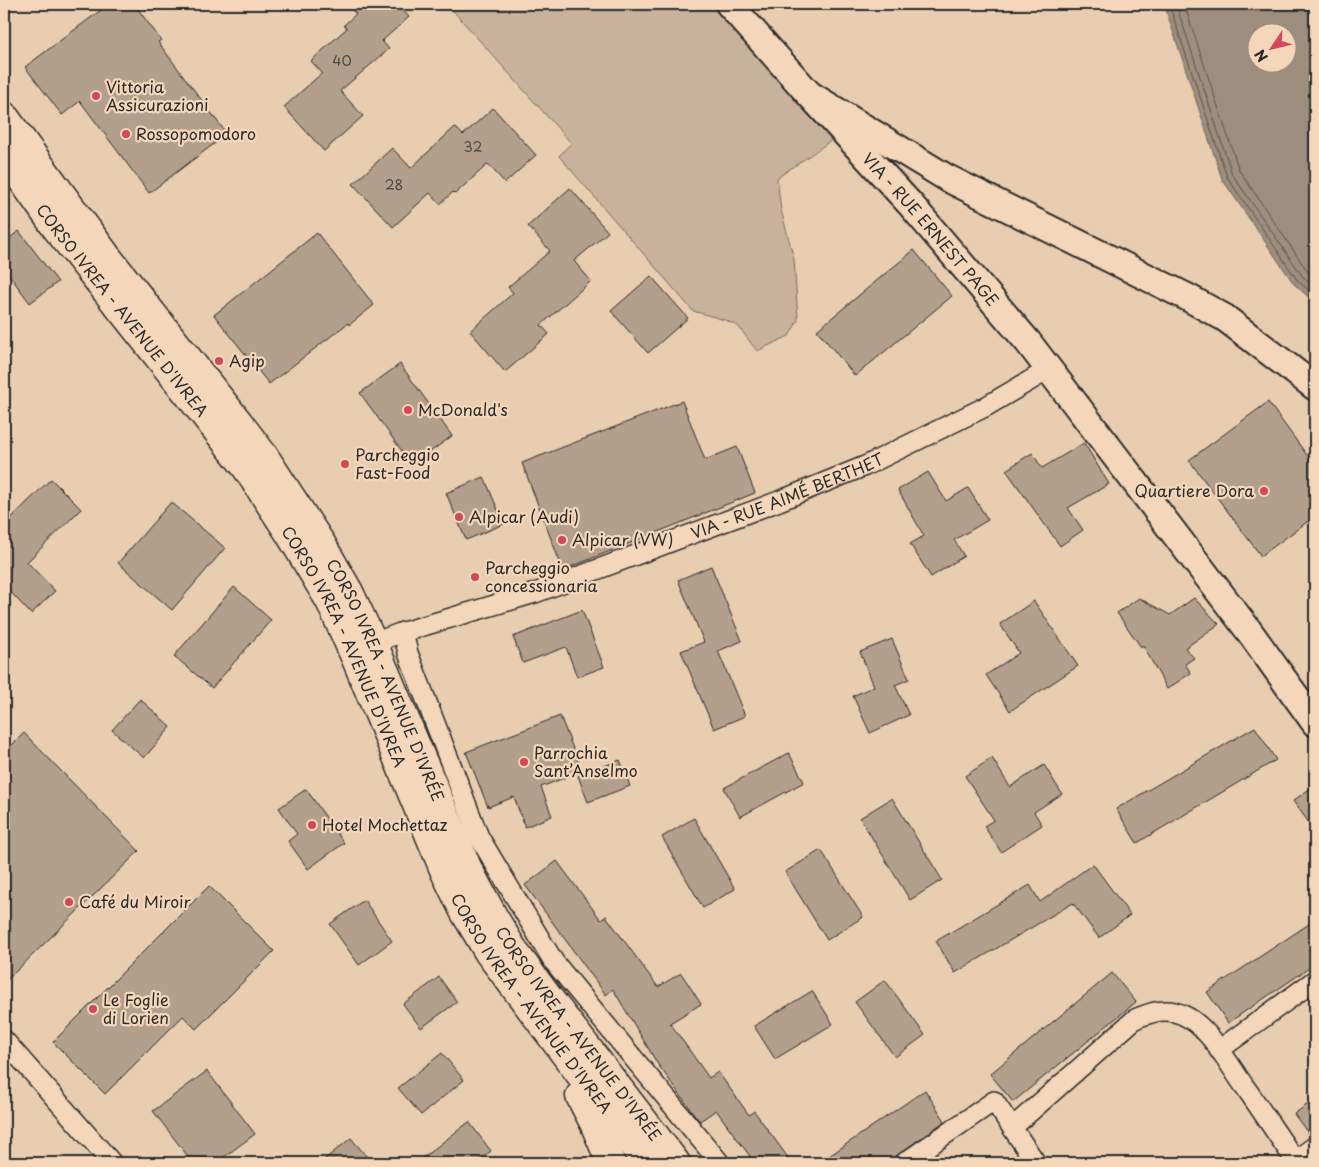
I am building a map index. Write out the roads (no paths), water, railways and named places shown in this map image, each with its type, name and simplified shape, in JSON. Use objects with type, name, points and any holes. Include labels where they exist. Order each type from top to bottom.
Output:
[{"type":"main road","name":"CORSO IVREA - AVENUE D'IVREA","points":[[4,116],[108,258]]},
{"type":"main road","name":"CORSO IVREA - AVENUE D'IVREA","points":[[4,154],[54,225],[246,467],[290,534],[330,601],[356,658],[445,872],[464,911],[489,953],[647,1163]]},
{"type":"main road","name":"CORSO IVREA - AVENUE D'IVRÉE","points":[[108,258],[264,456],[322,545],[349,592],[373,643],[467,867],[493,916],[514,952],[544,993],[676,1163]]},
{"type":"main road","points":[[544,1028],[594,1123],[611,1163]]},
{"type":"street","name":"VIA - RUE ERNEST PAGE","points":[[729,4],[911,205],[1028,342],[1249,631],[1315,723]]},
{"type":"street","points":[[810,94],[947,178],[1187,297],[1225,318],[1315,387]]},
{"type":"street","name":"VIA - RUE AIMÉ BERTHET","points":[[373,643],[403,632],[535,593],[866,466],[985,407],[1048,370]]},
{"type":"street","points":[[403,632],[408,653],[479,837],[554,962],[720,1163]]},
{"type":"street","points":[[1220,1050],[1315,980]]},
{"type":"street","points":[[1013,1127],[1135,1020],[1150,1013],[1166,1011],[1182,1014],[1196,1022],[1220,1050],[1294,1162],[1315,1146]]},
{"type":"street","points":[[4,1040],[112,1163]]},
{"type":"street","points":[[904,1163],[994,1101],[1036,1163]]},
{"type":"water","points":[[1164,4],[1314,4],[1315,303],[1294,284],[1222,179]]},
{"type":"place","name":"Vittoria Assicurazioni","points":[[96,96]]},
{"type":"place","name":"Rossopomodoro","points":[[126,134]]},
{"type":"place","name":"Agip","points":[[219,361]]},
{"type":"place","name":"McDonald's","points":[[408,410]]},
{"type":"place","name":"Parcheggio Fast-Food","points":[[345,464]]},
{"type":"place","name":"Quartiere Dora","points":[[1264,491]]},
{"type":"place","name":"Alpicar (Audi)","points":[[459,517]]},
{"type":"place","name":"Alpicar (VW)","points":[[562,540]]},
{"type":"place","name":"Parcheggio concessionaria","points":[[475,577]]},
{"type":"place","name":"Parrochia Sant’Anselmo","points":[[524,762]]},
{"type":"place","name":"Hotel Mochettaz","points":[[312,825]]},
{"type":"place","name":"Café du Miroir","points":[[69,902]]},
{"type":"place","name":"Le Foglie di Lorien","points":[[93,1009]]}]
